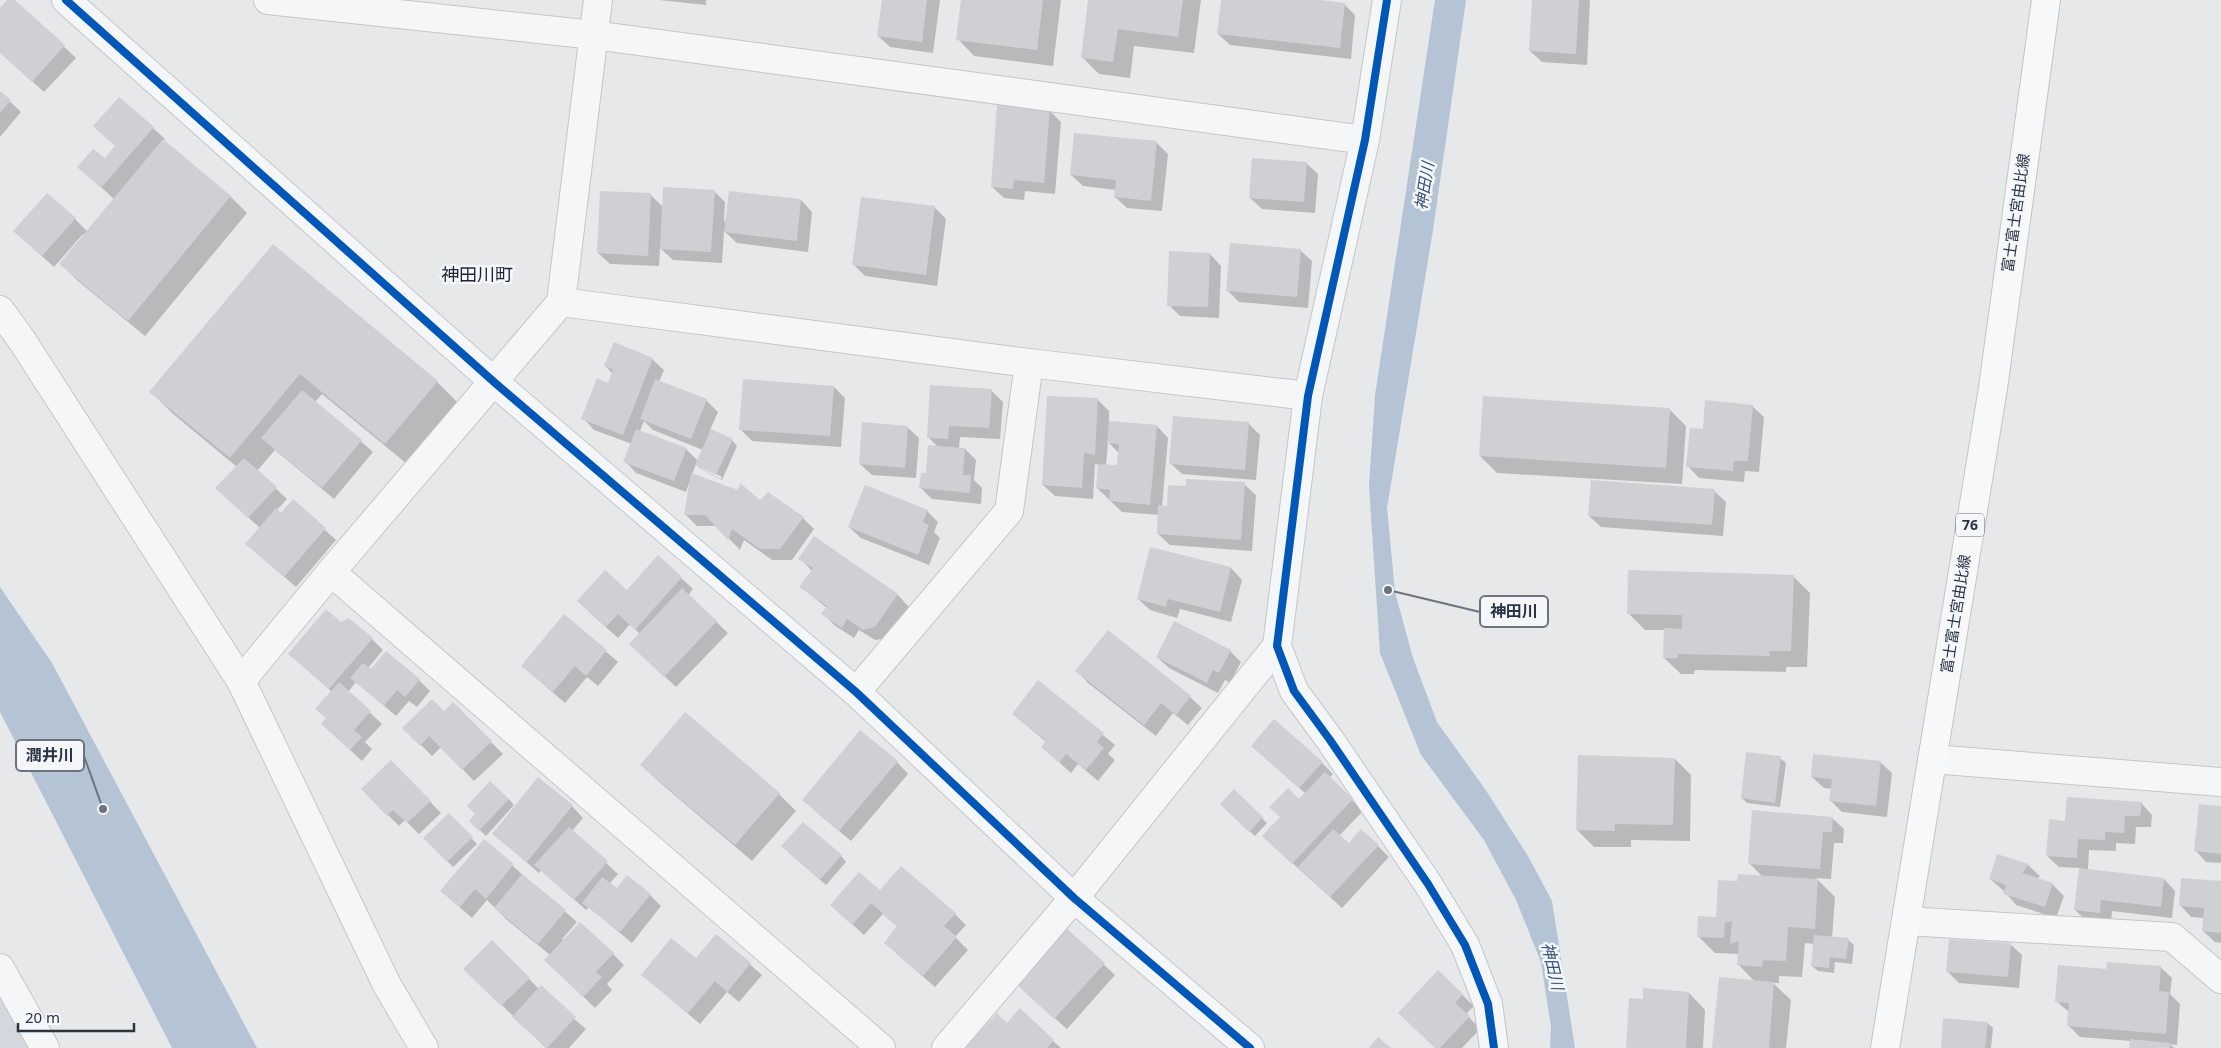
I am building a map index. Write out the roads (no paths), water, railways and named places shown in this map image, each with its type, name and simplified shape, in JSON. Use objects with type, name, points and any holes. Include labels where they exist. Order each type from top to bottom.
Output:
[{"type":"main road","name":"富士富士宮由比線","points":[[1885,1048],[1992,388],[2046,0]]},
{"type":"street","points":[[66,0],[494,382],[856,692],[1074,898],[1250,1048]]},
{"type":"street","points":[[268,0],[594,35],[1365,140]]},
{"type":"street","points":[[241,681],[331,572],[561,302],[598,0]]},
{"type":"street","points":[[1387,0],[1365,140],[1308,396],[1277,646],[1294,690],[1428,884],[1465,945],[1488,1004],[1494,1048]]},
{"type":"street","points":[[561,302],[1029,363],[1308,396]]},
{"type":"street","points":[[0,310],[23,342],[241,681],[387,985],[424,1048]]},
{"type":"street","points":[[856,692],[1009,511],[1029,363]]},
{"type":"street","points":[[331,572],[880,1048]]},
{"type":"street","points":[[946,1048],[1074,898],[1277,646]]},
{"type":"street","points":[[1932,759],[2221,782]]},
{"type":"street","points":[[1906,921],[2172,937],[2221,979]]},
{"type":"street","points":[[0,968],[45,1048]]},
{"type":"water","points":[[1435,0],[1466,0],[1433,230],[1387,508],[1395,592],[1413,658],[1437,722],[1485,789],[1528,856],[1552,901],[1575,1048],[1550,1048],[1551,1027],[1541,962],[1516,900],[1484,840],[1421,755],[1380,653],[1369,486],[1375,395]]},
{"type":"water","points":[[0,587],[52,663],[257,1048],[172,1048],[0,712]]},
{"type":"place","name":"神田川","points":[[1388,590]]},
{"type":"place","name":"潤井川","points":[[103,809]]},
{"type":"district","name":"神田川町","points":[[477,275]]}]
